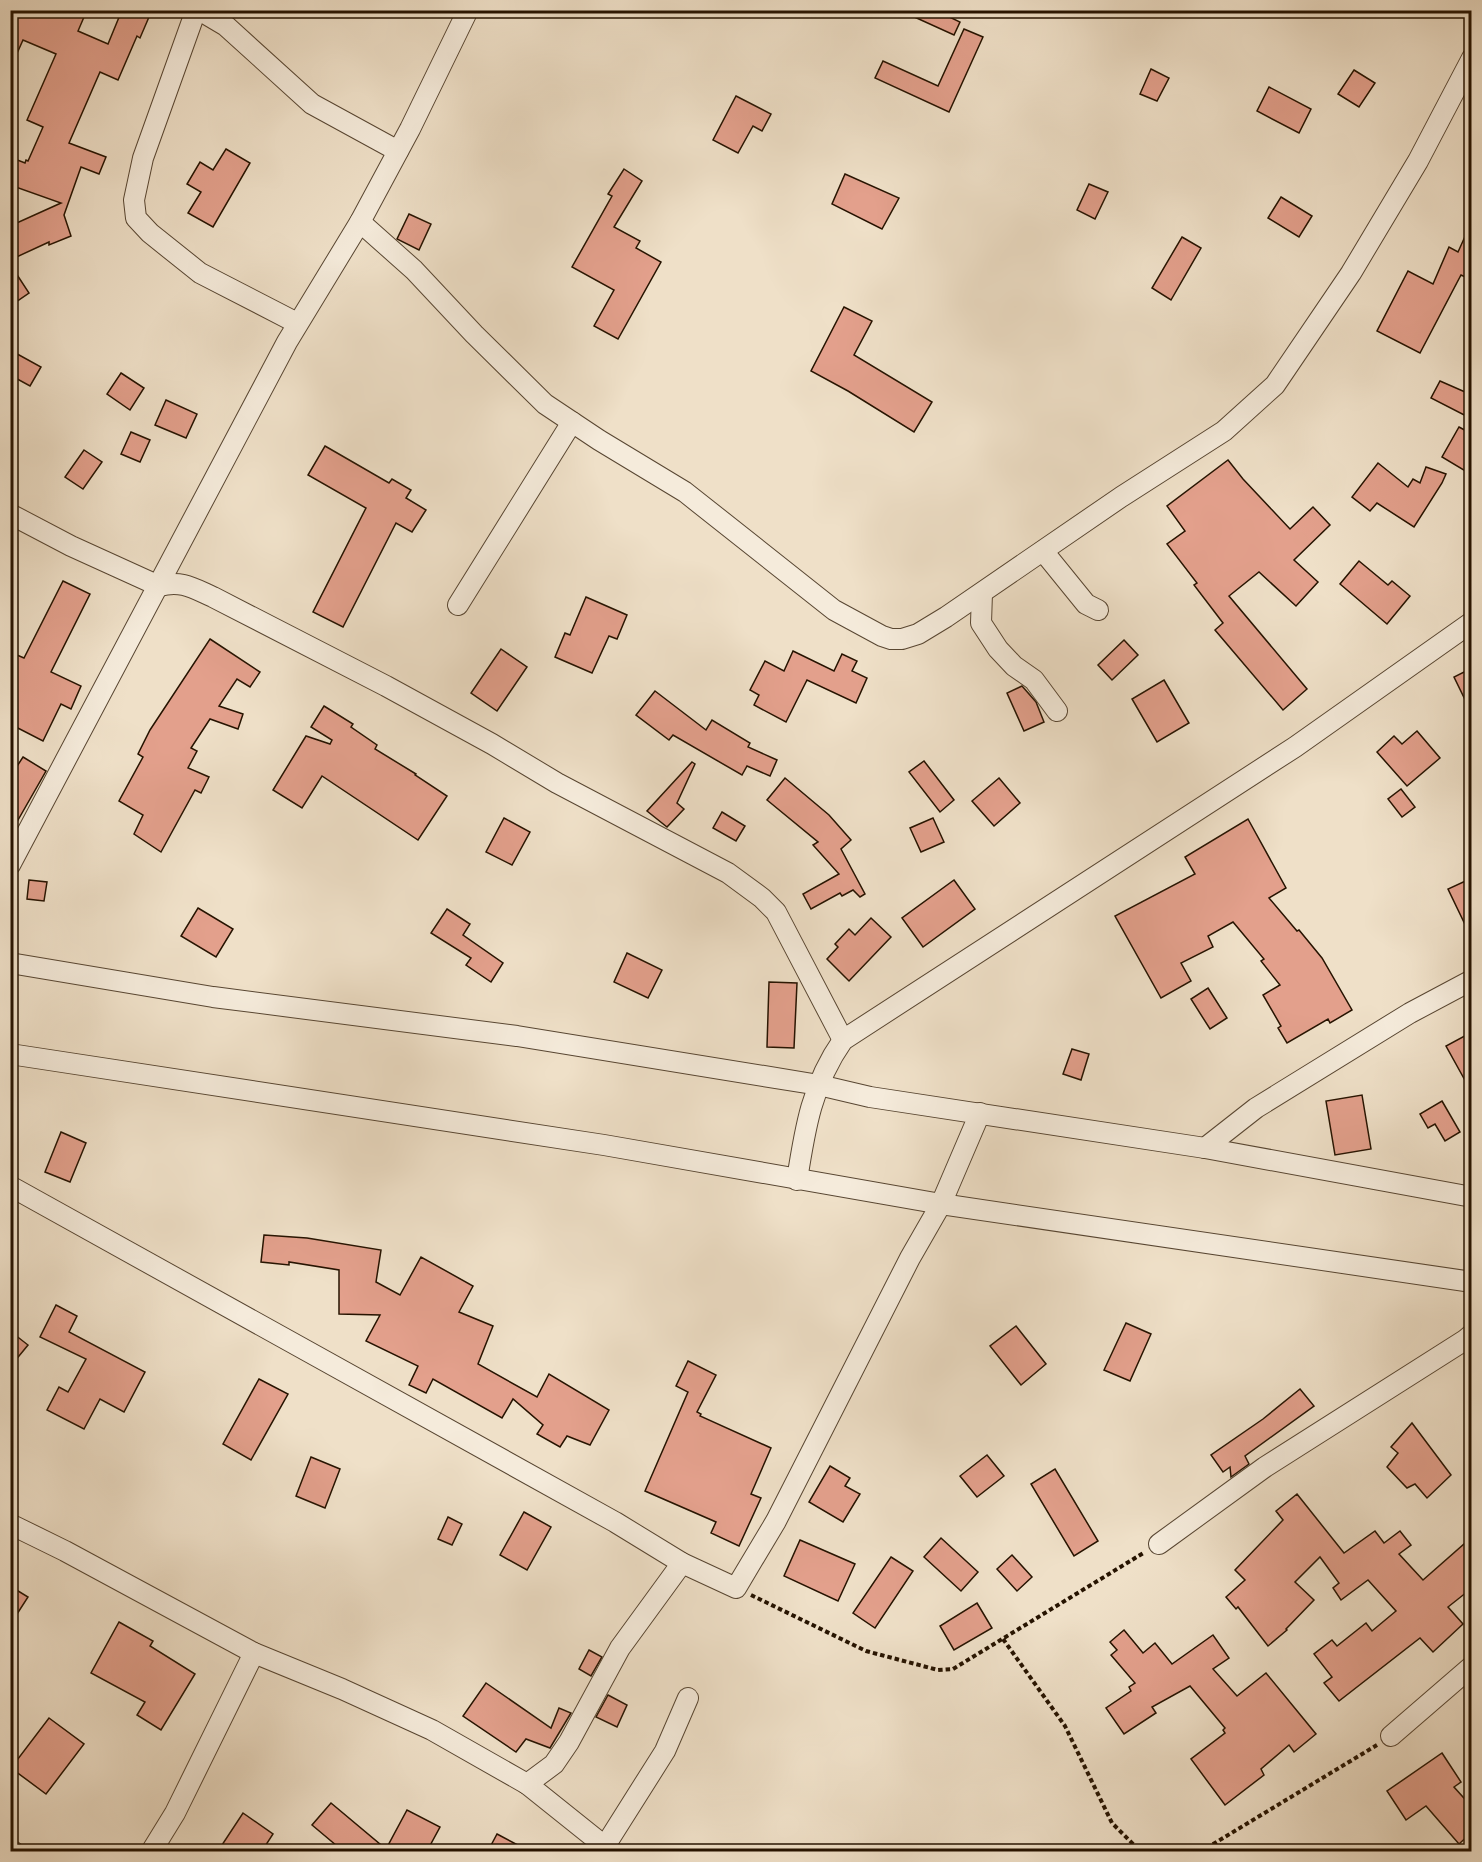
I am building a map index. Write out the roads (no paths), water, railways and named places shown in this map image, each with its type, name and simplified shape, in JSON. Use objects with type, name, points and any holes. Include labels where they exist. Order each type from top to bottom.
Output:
[{"type":"street","points":[[297,324],[200,273],[150,233],[136,218],[134,200],[143,158],[197,10],[226,26],[312,104],[398,151]]},
{"type":"street","points":[[10,865],[297,324],[360,222],[468,10]]},
{"type":"street","points":[[360,222],[414,270],[474,334],[545,404],[685,492],[834,610],[882,636],[902,639],[918,634],[982,593],[1224,430],[1275,385],[1351,273],[1418,161],[1472,58]]},
{"type":"street","points":[[458,605],[572,422]]},
{"type":"street","points":[[10,514],[71,546],[159,586],[172,583],[187,585],[213,597],[386,686],[492,744],[557,783],[728,873],[762,898],[776,912],[843,1040]]},
{"type":"street","points":[[1043,551],[1086,604],[1098,610]]},
{"type":"street","points":[[982,593],[981,623],[998,649],[1014,666],[1034,680],[1057,711]]},
{"type":"street","points":[[797,1180],[805,1126],[819,1085],[832,1056],[843,1040],[1295,747],[1472,622]]},
{"type":"street","points":[[10,963],[213,997],[517,1036],[819,1085],[870,1097],[1205,1148],[1472,1197]]},
{"type":"street","points":[[1205,1148],[1256,1108],[1410,1013],[1472,980]]},
{"type":"street","points":[[10,1054],[604,1145],[941,1204],[1472,1282]]},
{"type":"street","points":[[10,1186],[615,1522],[682,1563],[736,1588],[776,1521],[910,1258],[941,1204],[980,1113]]},
{"type":"street","points":[[1159,1544],[1265,1467],[1472,1334]]},
{"type":"street","points":[[10,1524],[65,1551],[254,1653],[342,1689],[432,1730],[527,1784],[609,1849],[665,1751],[688,1698]]},
{"type":"street","points":[[527,1784],[554,1764],[620,1648],[682,1563]]},
{"type":"street","points":[[151,1851],[175,1813],[254,1653]]},
{"type":"street","points":[[1391,1736],[1472,1666]]}]
